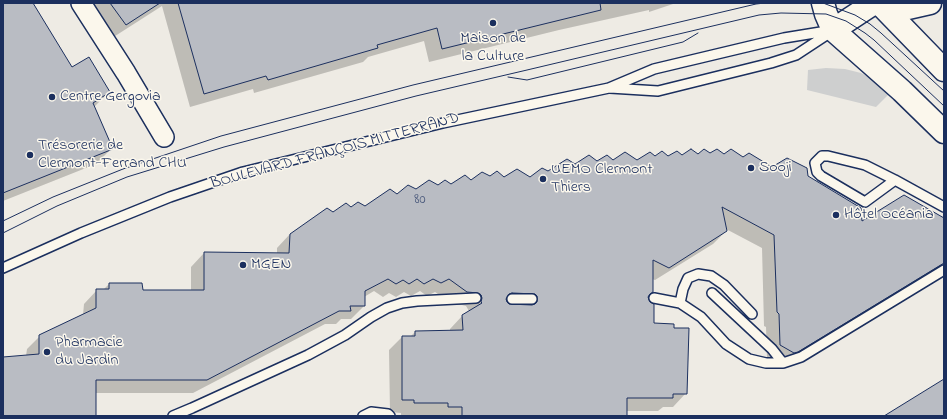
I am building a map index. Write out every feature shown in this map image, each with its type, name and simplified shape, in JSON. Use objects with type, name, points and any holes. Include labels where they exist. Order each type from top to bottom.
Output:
[{"type":"main road","points":[[823,3],[833,30],[902,91],[944,132]]},
{"type":"main road","name":"BOULEVARD FRANÇOIS MITTERRAND","points":[[833,30],[874,3]]},
{"type":"main road","points":[[879,3],[944,70]]},
{"type":"main road","points":[[886,3],[908,8],[930,3]]},
{"type":"street","points":[[81,3],[126,73],[164,138]]},
{"type":"lane","name":"BOULEVARD FRANÇOIS MITTERRAND","points":[[3,268],[80,233],[142,208],[243,172],[443,123],[609,88],[654,69],[784,38],[833,30]]},
{"type":"lane","name":"BOULEVARD FRANÇOIS MITTERRAND","points":[[609,88],[658,91],[771,63],[796,55],[833,30]]},
{"type":"lane","points":[[895,180],[865,202],[821,176],[817,172],[815,163],[822,156],[828,156],[865,165],[895,180],[944,207]]},
{"type":"lane","points":[[654,298],[680,304],[701,317],[726,344],[749,359],[766,363],[783,363],[801,358],[944,270]]},
{"type":"lane","points":[[680,304],[683,289],[688,278],[698,274],[711,276],[724,286],[752,314]]},
{"type":"lane","points":[[712,293],[772,349],[783,363]]},
{"type":"lane","points":[[173,416],[186,414],[308,354],[345,335],[387,308],[417,301],[476,298]]},
{"type":"lane","points":[[512,299],[532,299]]},
{"type":"lane","points":[[363,416],[371,412],[388,414],[390,416]]},
{"type":"shaded area","points":[[826,68],[845,69],[861,73],[892,91],[876,107],[807,90],[808,70]]},
{"type":"building","name":"Centre Gergovia","points":[[3,3],[33,3],[72,67],[89,57],[110,92],[93,103],[113,149],[3,193]]},
{"type":"building","points":[[110,3],[160,3],[126,25]]},
{"type":"building","points":[[178,3],[600,3],[601,10],[442,49],[437,28],[377,45],[378,48],[268,80],[266,76],[204,94]]},
{"type":"building","points":[[691,149],[698,154],[704,149],[710,153],[717,149],[724,154],[731,149],[743,157],[749,153],[772,167],[787,158],[807,168],[808,176],[861,208],[862,221],[904,195],[944,218],[944,263],[798,352],[794,353],[780,345],[774,235],[722,207],[727,231],[669,268],[653,260],[653,292],[648,297],[650,302],[654,304],[654,323],[674,324],[674,328],[689,328],[687,394],[673,394],[673,398],[627,398],[627,416],[462,416],[462,407],[448,407],[448,403],[414,403],[414,400],[402,400],[402,336],[415,336],[415,331],[463,330],[462,315],[482,303],[482,298],[478,293],[467,292],[449,279],[441,283],[433,279],[424,284],[417,279],[409,284],[403,280],[396,284],[388,279],[365,291],[365,306],[350,306],[351,311],[339,311],[207,380],[96,380],[96,416],[3,416],[3,357],[39,354],[39,335],[96,308],[96,289],[109,289],[109,283],[142,283],[143,290],[204,290],[204,252],[289,253],[290,234],[327,208],[333,212],[346,203],[351,207],[358,202],[365,206],[390,189],[397,194],[408,185],[416,189],[429,180],[438,185],[445,180],[451,184],[465,175],[471,180],[482,172],[490,176],[497,171],[504,177],[517,169],[530,177],[542,168],[548,171],[567,159],[575,164],[589,155],[597,161],[607,155],[613,160],[625,152],[637,160],[650,152],[655,156],[662,151],[668,156],[677,151],[682,155]],"holes":[[[512,293],[535,294],[537,296],[537,302],[532,305],[509,304],[506,299],[509,294]]]},
{"type":"building","points":[[944,379],[944,416],[884,416]]},
{"type":"tram line","points":[[3,221],[53,197],[123,169],[221,136],[413,85],[765,3]]},
{"type":"tram line","points":[[818,3],[823,3],[855,15],[870,24],[944,91]]},
{"type":"tram line","points":[[3,233],[57,206],[127,177],[224,147],[416,96],[759,15],[781,13],[826,14],[846,21],[874,40],[944,106]]},
{"type":"tram line","points":[[508,77],[527,80],[683,42],[698,33]]},
{"type":"place","name":"Maison de la Culture","points":[[493,23]]},
{"type":"place","name":"Centre Gergovia","points":[[52,97]]},
{"type":"place","name":"Trésorerie de Clermont-Ferrand CHU","points":[[30,155]]},
{"type":"place","name":"Sooji","points":[[751,168]]},
{"type":"place","name":"UEMO Clermont Thiers","points":[[543,179]]},
{"type":"place","name":"Hôtel Océania","points":[[836,215]]},
{"type":"place","name":"MGEN","points":[[243,265]]},
{"type":"place","name":"Pharmacie du Jardin","points":[[47,352]]}]
